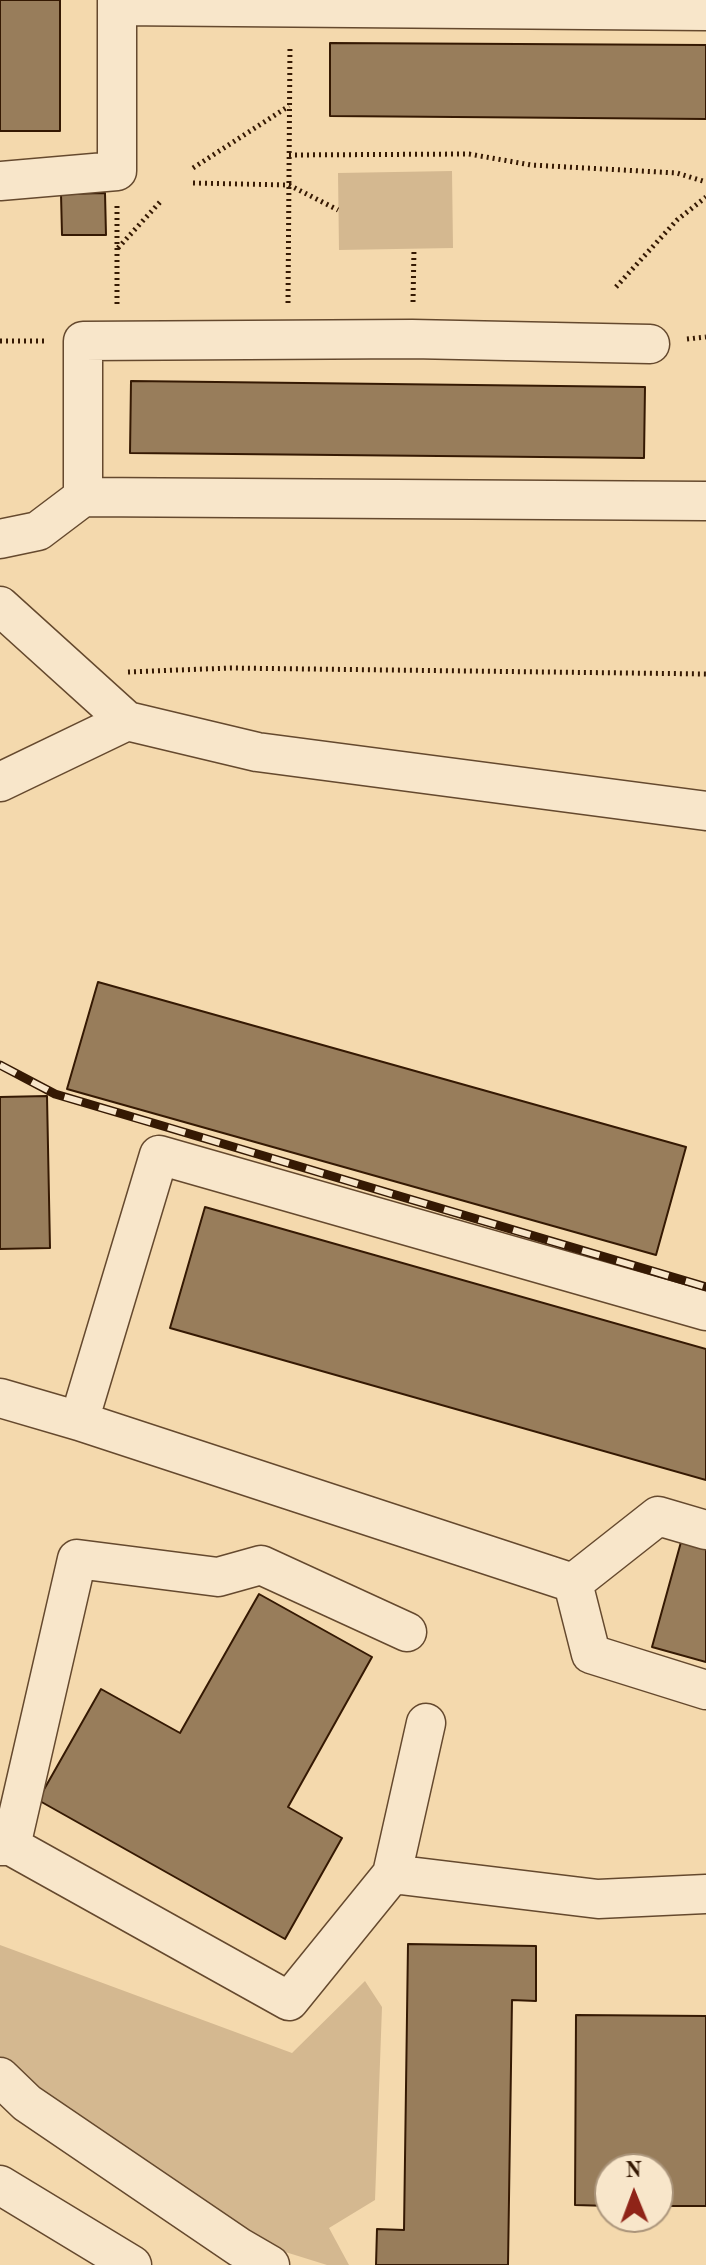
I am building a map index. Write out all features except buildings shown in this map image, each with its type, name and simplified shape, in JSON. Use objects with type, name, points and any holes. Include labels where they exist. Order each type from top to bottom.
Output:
[{"type":"lane","points":[[0,181],[117,171],[117,3],[706,11]]},
{"type":"lane","points":[[83,497],[100,341],[412,339],[650,344]]},
{"type":"lane","points":[[0,539],[38,531],[83,497],[706,501]]},
{"type":"lane","points":[[0,606],[127,721],[257,752],[706,811]]},
{"type":"lane","points":[[0,782],[127,721]]},
{"type":"lane","points":[[79,1421],[159,1155],[706,1311]]},
{"type":"lane","points":[[0,1398],[573,1583]]},
{"type":"lane","points":[[573,1583],[658,1516],[706,1530]]},
{"type":"lane","points":[[407,1632],[261,1565],[218,1577],[77,1559],[6,1846],[289,2001],[392,1874],[426,1723]]},
{"type":"lane","points":[[573,1583],[591,1654],[706,1690]]},
{"type":"lane","points":[[392,1874],[598,1899],[706,1894]]},
{"type":"lane","points":[[0,2077],[27,2103],[270,2265]]},
{"type":"lane","points":[[0,2185],[132,2265]]},
{"type":"path","points":[[288,340],[290,7]]},
{"type":"path","points":[[193,168],[289,106]]},
{"type":"path","points":[[289,155],[469,154],[531,165],[677,173],[706,182]]},
{"type":"path","points":[[0,341],[100,341],[117,249],[117,171]]},
{"type":"path","points":[[193,183],[289,185],[338,210]]},
{"type":"path","points":[[616,287],[677,220],[706,197]]},
{"type":"path","points":[[117,249],[160,202]]},
{"type":"path","points":[[412,339],[414,249]]},
{"type":"path","points":[[75,674],[230,668],[706,674]]},
{"type":"shaded area","points":[[452,171],[453,248],[339,250],[338,173]]},
{"type":"shaded area","points":[[0,1945],[292,2053],[365,1981],[382,2007],[375,2200],[329,2228],[349,2265],[327,2265],[218,2231],[0,2089]]},
{"type":"railway","points":[[0,1065],[55,1094],[706,1287]]}]
